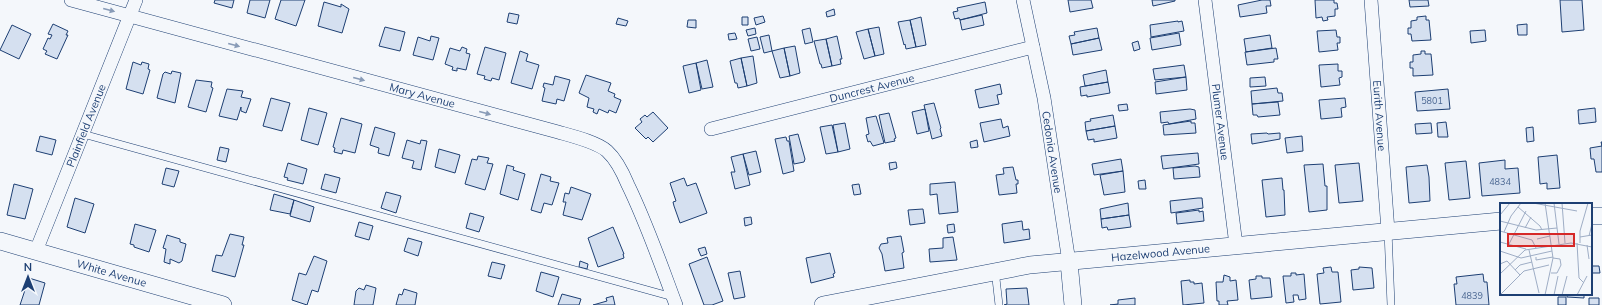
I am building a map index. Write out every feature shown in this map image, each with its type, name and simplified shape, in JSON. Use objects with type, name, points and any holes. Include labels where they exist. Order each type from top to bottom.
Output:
[{"type":"street","name":"Mary Avenue","points":[[71,0],[558,132],[607,150],[619,166],[633,194],[652,238],[675,301]]},
{"type":"street","name":"Plainfield Avenue","points":[[36,251],[136,0]]},
{"type":"street","name":"Cedonia Avenue","points":[[1023,0],[1044,98],[1069,262],[1073,305]]},
{"type":"street","name":"Plumer Avenue","points":[[1205,0],[1236,245]]},
{"type":"street","name":"Eurith Avenue","points":[[1371,0],[1388,231]]},
{"type":"street","name":"Duncrest Avenue","points":[[711,130],[1033,48]]},
{"type":"street","name":"Hazelwood Avenue","points":[[823,305],[1030,264],[1069,262],[1236,245],[1500,222]]},
{"type":"street","name":"White Avenue","points":[[0,241],[223,305]]},
{"type":"lane","points":[[83,134],[675,301]]},
{"type":"lane","points":[[1388,231],[1391,305]]},
{"type":"lane","points":[[995,270],[999,305]]},
{"type":"building","points":[[215,0],[234,0],[232,8],[214,3]]},
{"type":"building","points":[[250,0],[270,0],[265,18],[247,13]]},
{"type":"building","points":[[281,0],[305,0],[296,26],[275,19]]},
{"type":"building","points":[[1068,0],[1091,0],[1093,8],[1070,12]]},
{"type":"building","points":[[1152,0],[1175,0],[1175,1],[1153,6]]},
{"type":"building","points":[[1262,0],[1270,0],[1271,6],[1266,6],[1267,13],[1240,17],[1238,5]]},
{"type":"building","points":[[1315,0],[1334,0],[1334,3],[1337,3],[1338,9],[1335,9],[1335,16],[1327,17],[1328,20],[1323,21],[1322,17],[1316,18]]},
{"type":"building","points":[[1409,0],[1428,0],[1429,6],[1410,7]]},
{"type":"building","points":[[1560,0],[1582,0],[1584,30],[1562,32]]},
{"type":"building","points":[[324,2],[341,7],[341,4],[349,9],[342,33],[318,26]]},
{"type":"building","points":[[985,2],[987,13],[960,20],[959,18],[955,19],[953,12],[958,11],[957,8]]},
{"type":"building","points":[[834,9],[835,15],[827,17],[826,12]]},
{"type":"building","points":[[509,13],[519,15],[517,24],[507,22]]},
{"type":"building","points":[[982,15],[984,25],[962,30],[960,20]]},
{"type":"building","points":[[763,16],[765,22],[756,25],[754,18]]},
{"type":"building","points":[[1426,16],[1426,20],[1429,20],[1431,40],[1412,41],[1411,34],[1408,34],[1408,28],[1411,28],[1411,21],[1417,20],[1417,17]]},
{"type":"building","points":[[742,17],[748,17],[748,25],[742,25]]},
{"type":"building","points":[[921,17],[926,45],[916,47],[910,20]]},
{"type":"building","points":[[618,18],[628,21],[626,26],[616,24]]},
{"type":"building","points":[[688,20],[696,20],[696,28],[687,27]]},
{"type":"building","points":[[910,20],[916,47],[906,49],[898,22]]},
{"type":"building","points":[[1182,21],[1184,31],[1151,37],[1150,25]]},
{"type":"building","points":[[53,24],[68,31],[66,35],[68,35],[57,59],[45,54],[47,51],[43,49],[48,38],[50,39],[52,35],[48,34]]},
{"type":"building","points":[[1527,24],[1527,35],[1518,35],[1517,25]]},
{"type":"building","points":[[12,25],[31,34],[19,59],[0,50]]},
{"type":"building","points":[[385,27],[405,32],[400,51],[379,46]]},
{"type":"building","points":[[879,27],[884,54],[875,56],[868,29]]},
{"type":"building","points":[[755,28],[756,34],[748,36],[746,30]]},
{"type":"building","points":[[810,28],[813,42],[805,44],[802,30]]},
{"type":"building","points":[[1097,28],[1099,38],[1071,44],[1069,36],[1075,35],[1074,32]]},
{"type":"building","points":[[868,29],[875,56],[864,59],[856,32]]},
{"type":"building","points":[[1336,30],[1337,37],[1340,37],[1340,43],[1337,43],[1338,50],[1319,52],[1317,31]]},
{"type":"building","points":[[1485,30],[1486,41],[1471,43],[1470,31]]},
{"type":"building","points":[[735,33],[737,39],[729,40],[728,34]]},
{"type":"building","points":[[1179,33],[1181,45],[1152,50],[1150,38]]},
{"type":"building","points":[[769,35],[772,51],[764,53],[760,37]]},
{"type":"building","points":[[1270,35],[1272,48],[1246,52],[1244,39]]},
{"type":"building","points":[[431,36],[439,38],[433,60],[413,55],[418,37],[430,41]]},
{"type":"building","points":[[837,36],[842,59],[840,59],[841,64],[832,66],[826,39]]},
{"type":"building","points":[[757,37],[760,49],[751,51],[748,39]]},
{"type":"building","points":[[1099,38],[1102,50],[1073,55],[1071,44]]},
{"type":"building","points":[[826,39],[832,66],[822,68],[814,41]]},
{"type":"building","points":[[1138,41],[1140,49],[1134,51],[1132,43]]},
{"type":"building","points":[[795,46],[800,73],[790,76],[784,48]]},
{"type":"building","points":[[462,47],[467,49],[466,53],[470,54],[466,70],[457,68],[457,71],[452,70],[453,67],[445,64],[450,48],[460,51]]},
{"type":"building","points":[[485,47],[506,53],[499,80],[492,78],[491,81],[484,79],[485,76],[477,74]]},
{"type":"building","points":[[784,48],[790,76],[780,78],[772,51]]},
{"type":"building","points":[[1276,48],[1278,59],[1274,59],[1274,62],[1247,65],[1245,52]]},
{"type":"building","points":[[520,51],[528,54],[526,61],[539,65],[532,89],[511,83]]},
{"type":"building","points":[[1421,51],[1425,51],[1425,54],[1431,54],[1433,75],[1413,76],[1413,68],[1410,68],[1410,62],[1413,62],[1413,55],[1421,54]]},
{"type":"building","points":[[753,56],[757,83],[747,86],[741,58]]},
{"type":"building","points":[[741,58],[747,86],[738,88],[737,83],[735,83],[730,61]]},
{"type":"building","points":[[707,60],[713,87],[702,89],[696,63]]},
{"type":"building","points":[[133,62],[141,65],[142,62],[149,64],[148,69],[150,70],[143,94],[126,89]]},
{"type":"building","points":[[696,63],[701,90],[689,93],[683,66]]},
{"type":"building","points":[[1338,64],[1338,71],[1342,71],[1342,77],[1339,78],[1340,85],[1321,87],[1319,65]]},
{"type":"building","points":[[1184,65],[1186,77],[1155,80],[1153,69]]},
{"type":"building","points":[[1106,70],[1108,82],[1085,86],[1083,75]]},
{"type":"building","points":[[172,71],[181,73],[175,103],[157,98],[163,74],[165,72],[171,74]]},
{"type":"building","points":[[586,75],[611,83],[608,91],[615,94],[614,97],[621,100],[616,113],[609,110],[608,113],[599,109],[597,114],[593,112],[594,109],[587,107],[589,98],[579,93]]},
{"type":"building","points":[[555,76],[570,80],[564,101],[557,99],[556,104],[542,101],[545,88],[543,87],[544,83],[553,85]]},
{"type":"building","points":[[1186,77],[1187,90],[1156,94],[1155,82]]},
{"type":"building","points":[[1265,77],[1266,86],[1250,87],[1250,78]]},
{"type":"building","points":[[196,80],[212,82],[211,87],[213,88],[206,112],[188,107]]},
{"type":"building","points":[[1108,82],[1110,93],[1087,97],[1087,95],[1081,96],[1080,87]]},
{"type":"building","points":[[1000,84],[1002,94],[997,95],[999,104],[979,108],[975,90]]},
{"type":"building","points":[[1277,88],[1278,93],[1282,93],[1283,101],[1252,104],[1251,91]]},
{"type":"building","points":[[227,89],[243,91],[241,97],[251,99],[246,113],[241,111],[241,107],[237,120],[219,116]]},
{"type":"building","points":[[1448,89],[1450,109],[1417,111],[1415,92]]},
{"type":"building","points":[[271,98],[290,103],[282,131],[263,126]]},
{"type":"building","points":[[1345,98],[1346,107],[1341,108],[1342,117],[1321,119],[1319,100]]},
{"type":"building","points":[[1278,102],[1280,115],[1258,117],[1257,115],[1253,115],[1252,104]]},
{"type":"building","points":[[934,103],[942,136],[932,139],[924,105]]},
{"type":"building","points":[[1127,104],[1128,110],[1119,111],[1118,105]]},
{"type":"building","points":[[309,108],[327,113],[318,145],[301,140]]},
{"type":"building","points":[[1595,108],[1596,122],[1579,124],[1578,110]]},
{"type":"building","points":[[925,109],[929,131],[917,134],[912,112]]},
{"type":"building","points":[[1190,109],[1195,110],[1196,119],[1169,124],[1168,122],[1161,123],[1160,112]]},
{"type":"building","points":[[653,112],[668,128],[653,142],[648,137],[646,139],[635,128],[642,122],[640,119],[645,115],[647,117]]},
{"type":"building","points":[[889,113],[896,138],[894,139],[895,141],[885,143],[879,115]]},
{"type":"building","points":[[1113,115],[1115,126],[1086,131],[1085,122],[1091,121],[1090,119]]},
{"type":"building","points":[[876,116],[884,143],[873,146],[870,141],[868,142],[866,135],[869,134],[866,118]]},
{"type":"building","points":[[341,118],[362,124],[355,153],[343,150],[342,154],[334,152],[335,148],[333,147]]},
{"type":"building","points":[[1001,119],[1003,128],[1008,126],[1010,136],[984,142],[980,123]]},
{"type":"building","points":[[1191,121],[1191,123],[1195,123],[1196,133],[1164,135],[1163,125]]},
{"type":"building","points":[[1446,122],[1448,137],[1438,137],[1437,123]]},
{"type":"building","points":[[845,123],[850,149],[838,152],[833,125]]},
{"type":"building","points":[[1431,123],[1432,133],[1416,134],[1415,124]]},
{"type":"building","points":[[832,125],[838,152],[826,154],[820,127]]},
{"type":"building","points":[[1115,126],[1117,138],[1094,142],[1094,139],[1088,140],[1086,131]]},
{"type":"building","points":[[375,127],[395,133],[389,156],[378,153],[379,148],[370,145]]},
{"type":"building","points":[[1533,127],[1534,141],[1527,142],[1526,128]]},
{"type":"building","points":[[1280,133],[1280,139],[1252,144],[1251,134]]},
{"type":"building","points":[[798,134],[805,159],[804,162],[794,164],[789,136]]},
{"type":"building","points":[[40,136],[56,140],[52,155],[36,151]]},
{"type":"building","points":[[1302,136],[1303,151],[1287,153],[1285,138]]},
{"type":"building","points":[[786,137],[787,141],[789,141],[794,171],[783,174],[775,139]]},
{"type":"building","points":[[407,140],[420,144],[421,140],[427,141],[421,170],[412,168],[414,161],[402,158]]},
{"type":"building","points":[[977,140],[978,147],[971,148],[970,142]]},
{"type":"building","points":[[1602,146],[1602,172],[1596,172],[1594,159],[1591,159],[1590,148]]},
{"type":"building","points":[[220,147],[229,149],[226,162],[217,160]]},
{"type":"building","points":[[439,149],[460,155],[455,173],[435,167]]},
{"type":"building","points":[[756,151],[761,172],[749,175],[743,154]]},
{"type":"building","points":[[1198,153],[1199,164],[1163,169],[1161,156]]},
{"type":"building","points":[[743,154],[750,185],[735,189],[731,172],[735,172],[731,157]]},
{"type":"building","points":[[1557,155],[1560,188],[1547,189],[1547,183],[1540,184],[1538,157]]},
{"type":"building","points":[[478,156],[489,158],[487,163],[493,164],[485,190],[465,184],[472,159],[477,160]]},
{"type":"building","points":[[1121,159],[1123,171],[1094,175],[1092,164]]},
{"type":"building","points":[[1505,160],[1505,169],[1518,168],[1520,193],[1482,196],[1479,163]]},
{"type":"building","points":[[1466,161],[1470,198],[1449,200],[1445,163]]},
{"type":"building","points":[[896,162],[897,168],[890,170],[889,163]]},
{"type":"building","points":[[288,163],[307,169],[303,184],[287,180],[288,178],[284,177]]},
{"type":"building","points":[[1359,163],[1363,201],[1339,203],[1335,165]]},
{"type":"building","points":[[1323,164],[1325,186],[1327,186],[1327,210],[1309,212],[1304,165]]},
{"type":"building","points":[[507,165],[514,167],[513,170],[525,174],[518,200],[500,194]]},
{"type":"building","points":[[1427,165],[1430,201],[1409,203],[1406,167]]},
{"type":"building","points":[[1013,167],[1016,180],[1018,180],[1018,184],[1016,184],[1017,193],[999,195],[996,175],[1004,174],[1003,168]]},
{"type":"building","points":[[1199,167],[1200,177],[1174,179],[1173,168]]},
{"type":"building","points":[[166,168],[179,171],[174,187],[162,184]]},
{"type":"building","points":[[1123,171],[1125,192],[1104,195],[1100,175]]},
{"type":"building","points":[[325,174],[340,178],[336,193],[321,189]]},
{"type":"building","points":[[541,174],[551,177],[550,181],[559,183],[552,205],[544,203],[541,213],[531,210]]},
{"type":"building","points":[[684,178],[687,186],[696,183],[707,213],[680,223],[673,202],[676,201],[670,183]]},
{"type":"building","points":[[1282,178],[1285,215],[1266,217],[1262,180]]},
{"type":"building","points":[[1145,180],[1146,189],[1139,189],[1138,181]]},
{"type":"building","points":[[955,182],[958,212],[939,214],[937,194],[930,195],[930,184]]},
{"type":"building","points":[[14,184],[33,189],[25,219],[7,215]]},
{"type":"building","points":[[859,184],[861,194],[854,195],[852,185]]},
{"type":"building","points":[[571,187],[591,194],[582,220],[563,215],[566,202],[563,202],[565,193],[569,194]]},
{"type":"building","points":[[386,192],[401,196],[396,213],[381,208]]},
{"type":"building","points":[[274,194],[294,200],[290,214],[270,210]]},
{"type":"building","points":[[75,198],[94,204],[85,233],[67,227]]},
{"type":"building","points":[[1202,198],[1203,208],[1171,213],[1170,201]]},
{"type":"building","points":[[294,200],[314,207],[310,222],[290,216]]},
{"type":"building","points":[[1128,203],[1129,215],[1101,219],[1100,209]]},
{"type":"building","points":[[923,209],[925,223],[910,225],[908,210]]},
{"type":"building","points":[[1199,210],[1199,212],[1203,211],[1204,221],[1177,224],[1176,213]]},
{"type":"building","points":[[470,213],[484,217],[479,232],[466,228]]},
{"type":"building","points":[[1129,215],[1131,227],[1108,230],[1107,227],[1102,228],[1101,219]]},
{"type":"building","points":[[751,217],[752,224],[745,226],[744,218]]},
{"type":"building","points":[[1022,221],[1023,230],[1029,229],[1030,239],[1004,243],[1002,224]]},
{"type":"building","points":[[359,222],[373,226],[369,240],[355,236]]},
{"type":"building","points":[[135,224],[156,230],[149,252],[134,247],[134,245],[130,244]]},
{"type":"building","points":[[954,224],[955,232],[948,233],[947,225]]},
{"type":"building","points":[[613,227],[624,254],[624,258],[598,267],[588,238]]},
{"type":"building","points":[[230,234],[244,237],[242,245],[244,245],[235,277],[212,271],[216,255],[222,256]]},
{"type":"building","points":[[167,235],[180,239],[180,242],[186,244],[182,261],[179,263],[170,259],[170,264],[164,262],[166,249],[163,248]]},
{"type":"building","points":[[901,236],[904,252],[902,253],[904,268],[885,271],[882,254],[879,248],[881,244],[888,243],[887,238]]},
{"type":"building","points":[[953,237],[957,260],[930,262],[929,249],[943,248],[943,238]]},
{"type":"building","points":[[408,238],[422,242],[418,256],[404,251]]},
{"type":"building","points":[[705,247],[707,254],[701,256],[698,249]]},
{"type":"building","points":[[830,253],[835,273],[833,274],[834,277],[811,283],[806,258]]},
{"type":"building","points":[[314,256],[327,261],[318,292],[312,290],[307,305],[292,300],[299,273],[306,275]]},
{"type":"building","points":[[707,257],[723,301],[712,305],[704,305],[689,264]]},
{"type":"building","points":[[580,261],[588,264],[587,269],[579,267]]},
{"type":"building","points":[[492,262],[505,265],[501,279],[488,276]]},
{"type":"building","points":[[1592,266],[1599,266],[1600,273],[1592,273]]},
{"type":"building","points":[[1331,267],[1332,272],[1338,272],[1341,302],[1320,304],[1317,274],[1324,273],[1323,268]]},
{"type":"building","points":[[1359,267],[1372,268],[1374,288],[1353,290],[1351,270],[1359,269]]},
{"type":"building","points":[[740,271],[745,297],[734,299],[728,273]]},
{"type":"building","points":[[541,272],[559,277],[553,297],[536,291]]},
{"type":"building","points":[[1291,273],[1296,273],[1296,275],[1304,274],[1306,299],[1299,300],[1298,295],[1293,295],[1294,302],[1286,303],[1283,276],[1291,276]]},
{"type":"building","points":[[1483,274],[1484,282],[1487,282],[1489,305],[1456,305],[1454,284],[1457,284],[1456,277]]},
{"type":"building","points":[[1224,275],[1230,277],[1230,281],[1236,280],[1238,300],[1227,301],[1228,305],[1219,305],[1219,301],[1217,301],[1216,282],[1223,282]]},
{"type":"building","points":[[1256,276],[1270,278],[1272,297],[1251,299],[1249,280],[1256,279]]},
{"type":"building","points":[[29,278],[45,283],[39,305],[20,305]]},
{"type":"building","points":[[1190,280],[1190,282],[1194,282],[1194,284],[1202,283],[1204,303],[1183,305],[1181,281]]},
{"type":"building","points":[[366,285],[376,288],[373,305],[354,305],[356,291],[359,288],[364,290]]},
{"type":"building","points":[[1027,288],[1029,305],[1004,305],[1007,304],[1006,289]]},
{"type":"building","points":[[404,289],[417,293],[415,305],[396,305],[399,294],[402,295]]},
{"type":"building","points":[[562,294],[581,299],[579,305],[558,305]]},
{"type":"building","points":[[1567,295],[1584,295],[1584,298],[1567,297]]},
{"type":"building","points":[[613,296],[615,305],[593,305],[607,301],[606,298]]},
{"type":"building","points":[[1558,297],[1566,297],[1566,305],[1558,305]]},
{"type":"building","points":[[1135,298],[1135,305],[1110,305],[1118,304],[1118,300]]},
{"type":"building","points":[[1589,298],[1599,298],[1599,305],[1589,305]]}]
